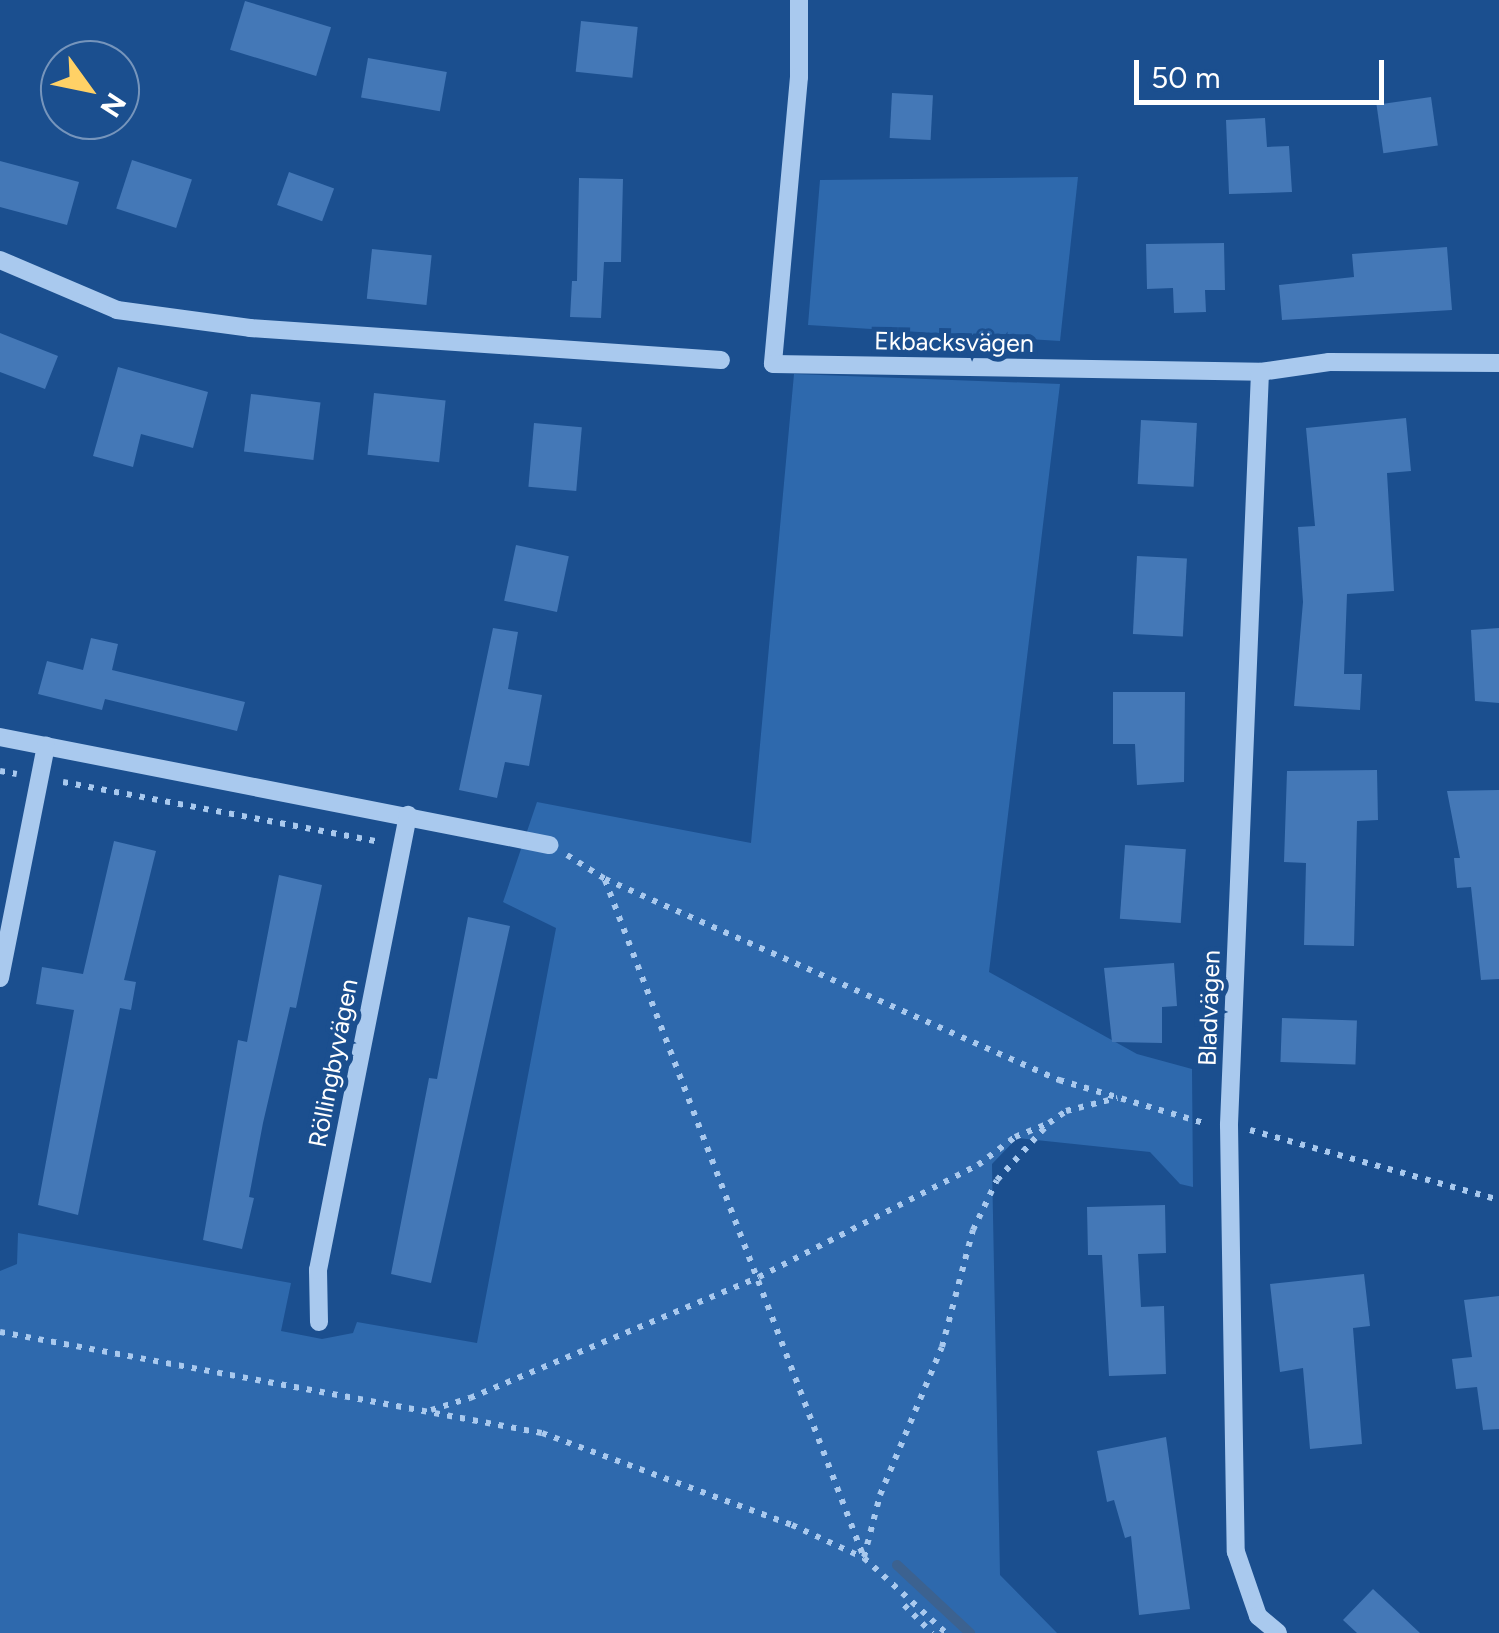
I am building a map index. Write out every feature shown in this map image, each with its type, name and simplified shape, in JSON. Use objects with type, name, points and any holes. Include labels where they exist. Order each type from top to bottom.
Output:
[{"type":"street","name":"Ekbacksvägen","points":[[799,0],[799,77],[772,364],[1260,372],[1329,362],[1499,363]]},
{"type":"street","points":[[0,260],[118,310],[250,328],[721,360]]},
{"type":"street","name":"Bladvägen","points":[[1260,372],[1229,1125],[1236,1552],[1258,1616],[1278,1633]]},
{"type":"street","points":[[0,737],[550,845]]},
{"type":"street","points":[[0,978],[46,745]]},
{"type":"street","name":"Röllingbyvägen","points":[[318,1322],[318,1270],[408,815]]},
{"type":"path","points":[[550,845],[605,879],[1059,1080],[1202,1124],[1229,1125],[1499,1200]]},
{"type":"path","points":[[605,879],[864,1558]]},
{"type":"path","points":[[429,1410],[470,1398],[759,1277],[978,1166],[1015,1137],[1066,1111],[1118,1098]]},
{"type":"path","points":[[864,1558],[880,1494],[942,1347],[973,1230],[997,1180],[1049,1122]]},
{"type":"path","points":[[0,1332],[542,1433],[792,1525],[864,1558],[946,1633]]},
{"type":"path","points":[[904,1605],[932,1633]]},
{"type":"shaded area","points":[[1078,177],[1060,341],[808,325],[820,180]]},
{"type":"shaded area","points":[[794,374],[1060,384],[989,972],[1137,1054],[1192,1069],[1193,1187],[1180,1184],[1150,1152],[1017,1138],[992,1164],[1000,1575],[1057,1633],[0,1633],[0,1271],[17,1264],[18,1233],[291,1283],[281,1331],[322,1339],[353,1333],[357,1322],[477,1343],[556,928],[503,902],[537,802],[751,843]]},
{"type":"building","points":[[245,1],[331,27],[316,76],[230,50]]},
{"type":"building","points":[[581,21],[638,27],[632,78],[576,72]]},
{"type":"building","points":[[368,58],[447,72],[440,111],[361,97]]},
{"type":"building","points":[[892,93],[933,95],[931,140],[890,138]]},
{"type":"building","points":[[1431,97],[1438,146],[1383,153],[1377,105]]},
{"type":"building","points":[[1265,118],[1267,147],[1289,146],[1292,192],[1229,194],[1226,120]]},
{"type":"building","points":[[132,160],[192,179],[176,228],[116,209]]},
{"type":"building","points":[[0,161],[79,182],[67,225],[0,207]]},
{"type":"building","points":[[289,172],[334,188],[322,221],[277,205]]},
{"type":"building","points":[[579,178],[623,179],[621,262],[604,262],[601,318],[570,317],[572,281],[577,281]]},
{"type":"building","points":[[1224,243],[1225,290],[1205,290],[1206,312],[1174,313],[1173,288],[1147,289],[1146,244]]},
{"type":"building","points":[[1447,247],[1452,310],[1282,320],[1279,285],[1354,277],[1352,254]]},
{"type":"building","points":[[372,249],[432,255],[426,305],[367,299]]},
{"type":"building","points":[[0,333],[58,356],[45,389],[0,372]]},
{"type":"building","points":[[118,367],[208,392],[193,448],[141,434],[133,467],[93,456]]},
{"type":"building","points":[[374,393],[446,401],[439,462],[368,455]]},
{"type":"building","points":[[251,394],[320,403],[313,460],[244,452]]},
{"type":"building","points":[[1406,418],[1411,471],[1387,473],[1394,591],[1347,594],[1344,674],[1362,674],[1360,710],[1294,706],[1303,602],[1298,527],[1315,526],[1306,428]]},
{"type":"building","points":[[1141,420],[1197,423],[1194,487],[1138,484]]},
{"type":"building","points":[[534,423],[582,427],[576,491],[528,487]]},
{"type":"building","points":[[516,545],[569,556],[557,612],[504,601]]},
{"type":"building","points":[[1137,556],[1187,559],[1183,637],[1133,634]]},
{"type":"building","points":[[493,628],[518,632],[508,689],[542,695],[529,766],[505,762],[497,798],[459,790]]},
{"type":"building","points":[[1499,628],[1499,703],[1475,701],[1471,630]]},
{"type":"building","points":[[91,638],[118,644],[112,670],[245,702],[237,731],[105,699],[102,710],[38,694],[47,661],[83,670]]},
{"type":"building","points":[[1113,692],[1185,692],[1184,782],[1137,785],[1135,744],[1113,744]]},
{"type":"building","points":[[1377,770],[1378,820],[1357,821],[1354,946],[1304,945],[1306,863],[1284,862],[1287,771]]},
{"type":"building","points":[[1499,790],[1499,979],[1481,980],[1471,887],[1457,888],[1454,858],[1460,858],[1447,791]]},
{"type":"building","points":[[114,841],[156,851],[124,980],[136,982],[131,1010],[120,1008],[78,1215],[38,1205],[74,1010],[36,1004],[42,967],[83,974]]},
{"type":"building","points":[[1125,845],[1186,849],[1181,923],[1120,919]]},
{"type":"building","points":[[279,875],[322,885],[296,1008],[290,1007],[263,1123],[249,1197],[254,1198],[242,1249],[203,1240],[238,1040],[247,1042]]},
{"type":"building","points":[[468,917],[510,926],[431,1283],[391,1274],[429,1078],[437,1079]]},
{"type":"building","points":[[1174,963],[1177,1006],[1162,1007],[1162,1043],[1112,1042],[1104,968]]},
{"type":"building","points":[[1282,1018],[1357,1021],[1355,1065],[1280,1062]]},
{"type":"building","points":[[1165,1205],[1166,1253],[1138,1254],[1141,1307],[1164,1306],[1166,1374],[1109,1376],[1102,1255],[1088,1255],[1087,1207]]},
{"type":"building","points":[[1364,1274],[1370,1326],[1353,1328],[1362,1444],[1310,1449],[1303,1368],[1280,1372],[1270,1284]]},
{"type":"building","points":[[1499,1296],[1499,1429],[1483,1430],[1477,1387],[1456,1389],[1452,1359],[1472,1357],[1464,1300]]},
{"type":"building","points":[[1166,1437],[1190,1609],[1139,1615],[1131,1536],[1125,1538],[1114,1500],[1107,1502],[1097,1451]]},
{"type":"building","points":[[1373,1589],[1420,1633],[1357,1633],[1343,1620]]},
{"type":"waterway","points":[[897,1565],[970,1633]]}]
